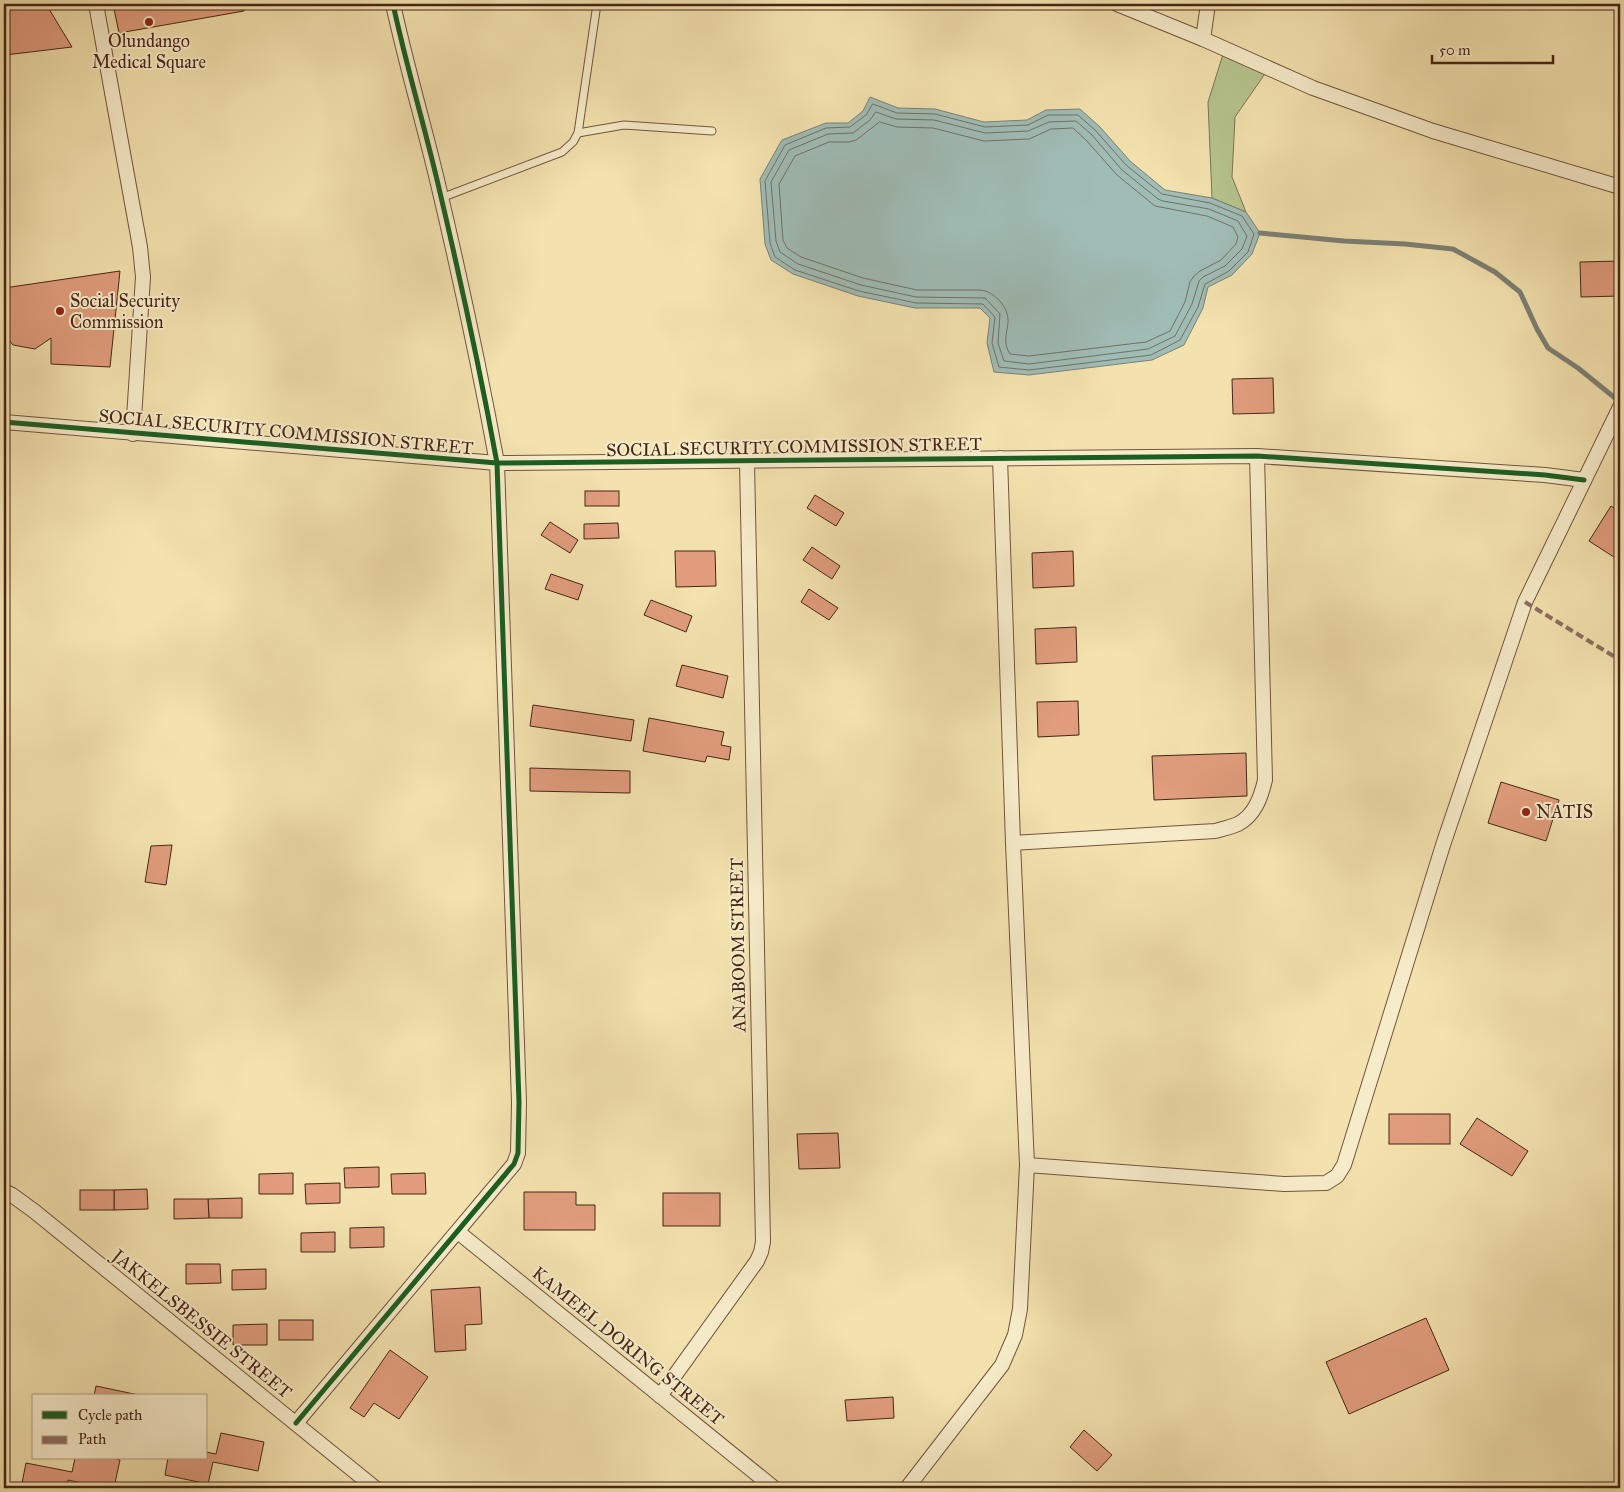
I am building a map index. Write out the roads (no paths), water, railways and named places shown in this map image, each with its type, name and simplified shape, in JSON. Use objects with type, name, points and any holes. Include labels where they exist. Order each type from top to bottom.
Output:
[{"type":"street","points":[[96,4],[140,246],[143,277],[133,434]]},
{"type":"street","points":[[296,1423],[514,1164],[518,1153],[519,1102],[497,463],[486,403],[441,198],[393,4]]},
{"type":"street","points":[[1117,4],[1203,39],[1313,88],[1433,131],[1620,187]]},
{"type":"street","points":[[1203,39],[1208,4]]},
{"type":"street","points":[[1027,1165],[1284,1184],[1326,1183],[1336,1176],[1344,1165],[1443,845],[1526,602],[1620,407]]},
{"type":"street","name":"SOCIAL SECURITY COMMISSION STREET","points":[[4,422],[497,463],[1257,456],[1545,475],[1584,480]]},
{"type":"street","points":[[1013,843],[1215,831],[1239,824],[1252,812],[1261,798],[1265,780],[1257,456]]},
{"type":"street","points":[[907,1488],[1002,1365],[1015,1335],[1020,1309],[1027,1165],[1013,843],[1000,458]]},
{"type":"street","name":"ANABOOM STREET","points":[[660,1396],[757,1261],[763,1242],[747,462]]},
{"type":"street","name":"JAKKELSBESSIE STREET","points":[[4,1192],[12,1195],[34,1212],[375,1488]]},
{"type":"street","name":"KAMEEL DORING STREET","points":[[458,1232],[774,1488]]},
{"type":"lane","points":[[441,198],[562,152],[573,142],[578,133],[597,4]]},
{"type":"lane","points":[[578,133],[624,125],[712,131]]},
{"type":"water","points":[[870,97],[898,108],[935,109],[984,122],[1027,120],[1046,110],[1080,109],[1100,127],[1130,161],[1165,190],[1212,198],[1246,212],[1260,233],[1252,254],[1232,275],[1208,287],[1203,308],[1184,345],[1152,360],[1029,375],[994,372],[987,343],[990,318],[980,308],[915,308],[858,296],[793,274],[771,260],[765,244],[760,179],[782,140],[826,123],[848,123],[863,111]]},
{"type":"waterway","points":[[1260,233],[1453,249],[1495,272],[1520,292],[1548,348],[1578,368],[1620,402]]},
{"type":"place","name":"Olundango Medical Square","points":[[149,22]]},
{"type":"place","name":"Social Security Commission","points":[[60,311]]},
{"type":"place","name":"NATIS","points":[[1526,812]]}]
